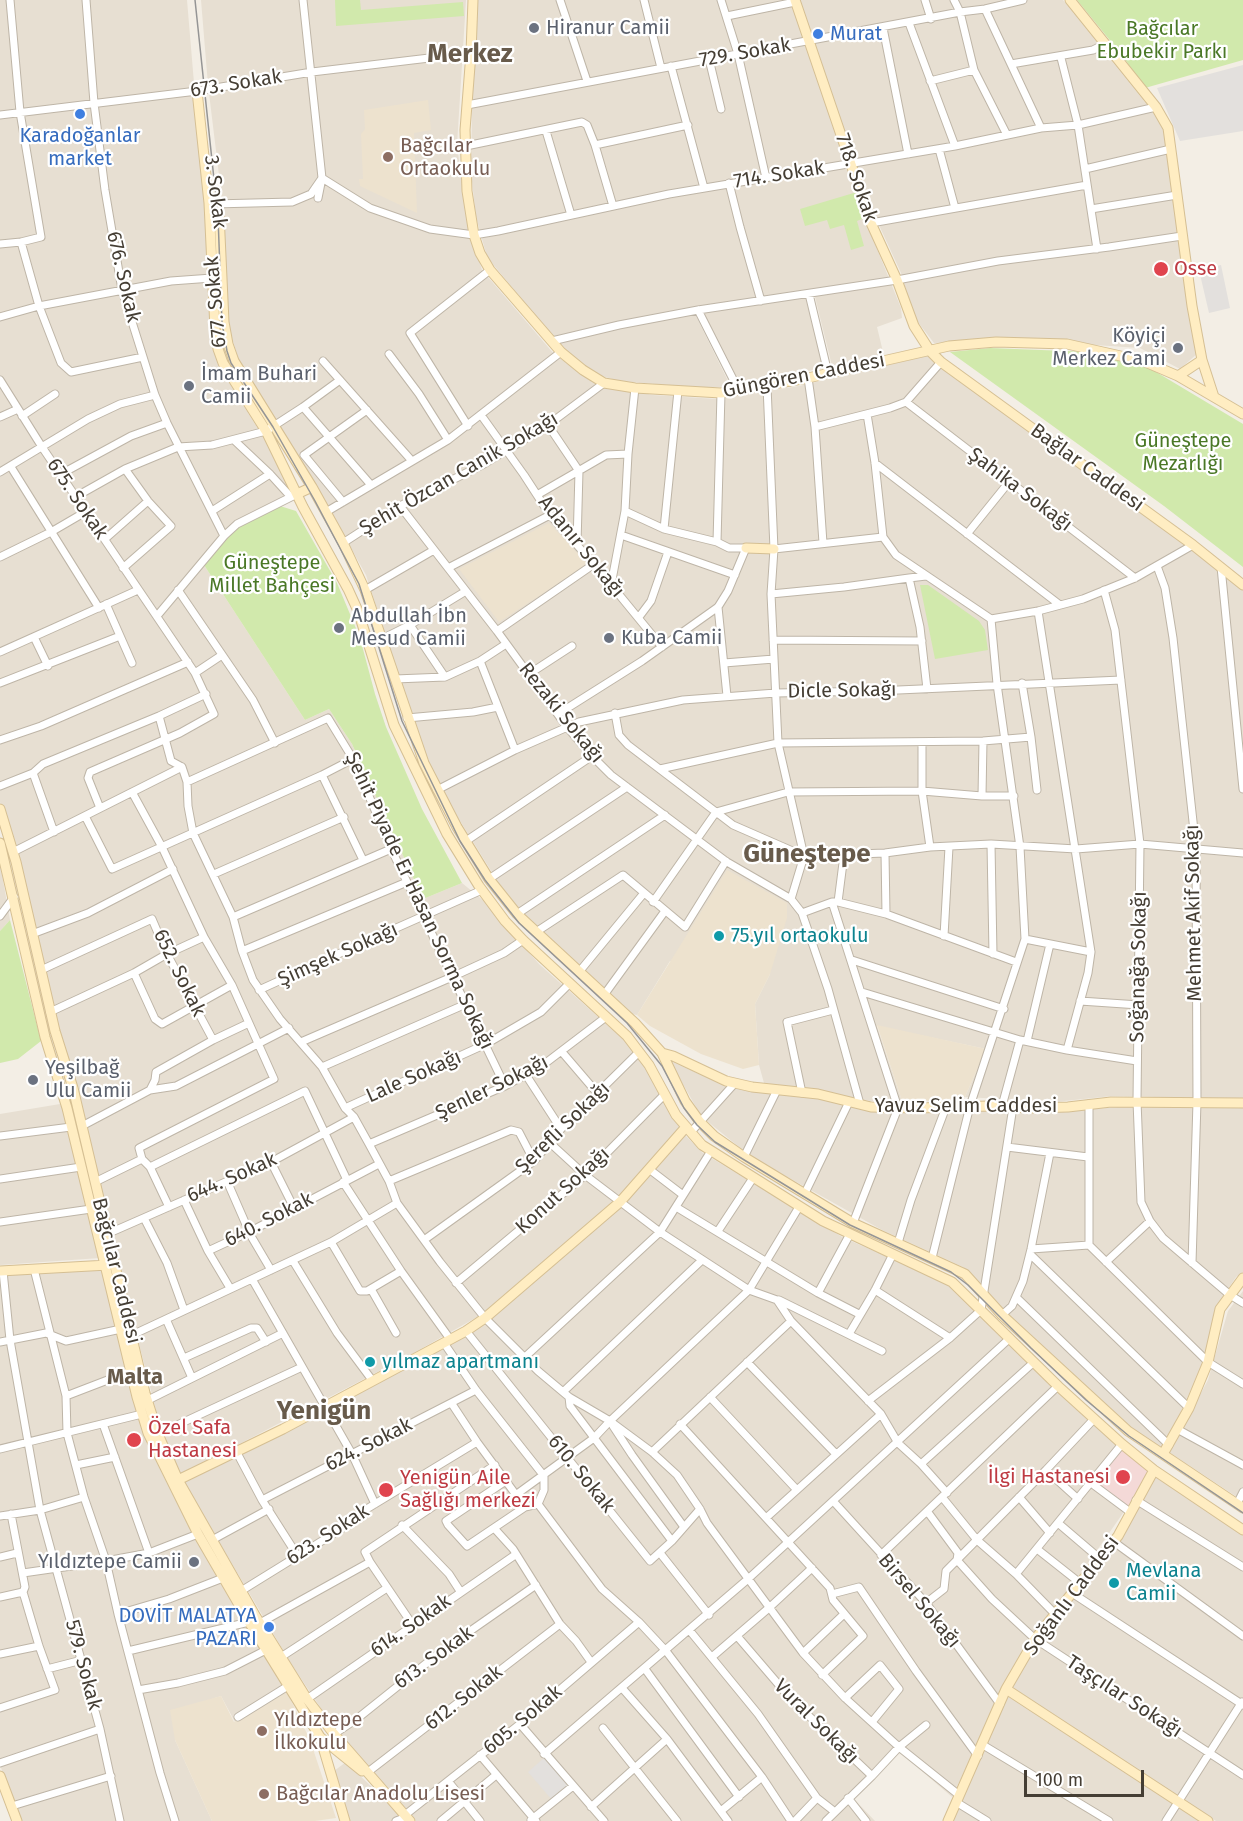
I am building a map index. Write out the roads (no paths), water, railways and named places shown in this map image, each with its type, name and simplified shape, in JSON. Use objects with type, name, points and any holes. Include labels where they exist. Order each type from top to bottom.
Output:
[{"type":"street","points":[[0,244],[41,237],[20,112],[10,0]]},
{"type":"street","name":"676. Sokak","points":[[86,0],[94,103],[106,200],[122,290],[155,395],[178,447],[224,536]]},
{"type":"street","points":[[303,0],[322,178],[318,198]]},
{"type":"street","name":"Güngören Caddesi","points":[[472,0],[471,54],[465,130],[467,191],[474,235],[480,253],[490,270],[561,352],[604,383],[635,390],[678,395],[721,396],[949,345],[996,342],[1067,344],[1143,361],[1178,376],[1243,414]]},
{"type":"street","points":[[560,0],[587,81]]},
{"type":"street","points":[[644,0],[661,68]]},
{"type":"street","points":[[721,0],[728,16],[738,54],[766,178]]},
{"type":"street","points":[[925,0],[931,19]]},
{"type":"street","points":[[954,0],[960,12],[974,70],[1007,135]]},
{"type":"street","name":"729. Sokak","points":[[467,105],[1023,0]]},
{"type":"street","points":[[1070,0],[1156,107],[1168,128],[1192,306],[1202,360],[1214,396]]},
{"type":"street","points":[[728,16],[795,1]]},
{"type":"street","name":"718. Sokak","points":[[795,1],[871,223],[897,280],[914,326],[930,351]]},
{"type":"street","points":[[985,9],[1041,128]]},
{"type":"street","points":[[909,23],[954,146]]},
{"type":"street","points":[[883,28],[908,154]]},
{"type":"street","points":[[1011,64],[1093,50],[1105,44]]},
{"type":"street","name":"673. Sokak","points":[[0,115],[200,90],[312,72],[471,54]]},
{"type":"street","points":[[1061,58],[1078,125],[1097,249]]},
{"type":"street","points":[[709,59],[721,109]]},
{"type":"street","points":[[671,66],[704,188]]},
{"type":"street","points":[[930,81],[974,70]]},
{"type":"street","name":"3. Sokak","points":[[200,90],[213,204],[219,213],[224,322],[228,344],[234,361],[326,512],[365,590],[424,763],[466,842],[489,879],[517,914],[634,1023],[662,1053]]},
{"type":"street","name":"714. Sokak","points":[[322,178],[370,208],[430,229],[474,235],[729,183],[939,149],[1041,128],[1078,125],[1156,107]]},
{"type":"street","points":[[466,146],[586,123],[613,206]]},
{"type":"street","points":[[595,145],[688,125]]},
{"type":"street","points":[[546,131],[571,215]]},
{"type":"street","points":[[939,149],[955,208]]},
{"type":"street","points":[[1085,168],[1171,149]]},
{"type":"street","points":[[213,204],[292,202],[311,195],[322,178]]},
{"type":"street","points":[[729,183],[761,301]]},
{"type":"street","points":[[871,223],[1087,185]]},
{"type":"street","points":[[1091,209],[1177,195]]},
{"type":"street","name":"677. Sokak","points":[[213,204],[212,278],[215,329],[223,363],[266,431],[293,495],[353,599],[394,725],[418,778],[447,834],[482,890],[505,921],[627,1036],[676,1115],[702,1145],[799,1207],[952,1282],[1122,1444],[1154,1470],[1243,1530]]},
{"type":"street","points":[[552,341],[698,310],[897,280],[998,261],[1182,236]]},
{"type":"street","points":[[21,242],[39,306],[61,363],[71,372],[143,357]]},
{"type":"street","points":[[468,426],[410,333],[490,270]]},
{"type":"street","points":[[0,317],[39,306],[122,290],[171,281],[212,278]]},
{"type":"street","points":[[809,294],[828,373]]},
{"type":"street","points":[[698,310],[738,391]]},
{"type":"street","name":"Bağlar Caddesi","points":[[930,351],[941,362],[1193,545],[1243,585]]},
{"type":"street","points":[[326,512],[448,440],[561,352]]},
{"type":"street","points":[[389,354],[419,394],[448,440]]},
{"type":"street","points":[[1178,376],[1202,360]]},
{"type":"street","points":[[323,361],[412,461]]},
{"type":"street","points":[[815,426],[906,402],[941,362]]},
{"type":"street","points":[[808,378],[815,426],[823,543]]},
{"type":"street","name":"675. Sokak","points":[[0,380],[42,447],[188,662],[206,694]]},
{"type":"street","points":[[77,496],[125,469],[178,447],[212,446],[266,431],[340,380]]},
{"type":"street","name":"Şehit Özcan Canik Sokağı","points":[[342,543],[400,506],[446,484],[548,425],[604,383]]},
{"type":"street","points":[[767,386],[774,549],[771,594],[778,743],[804,856],[791,899]]},
{"type":"street","points":[[611,585],[625,511],[635,390]]},
{"type":"street","points":[[0,417],[20,412],[55,394]]},
{"type":"street","points":[[0,472],[88,419],[120,404],[155,395]]},
{"type":"street","points":[[664,529],[678,395]]},
{"type":"street","points":[[717,542],[721,396]]},
{"type":"street","name":"Şahika Sokağı","points":[[906,402],[1135,578]]},
{"type":"street","points":[[303,407],[371,485]]},
{"type":"street","points":[[343,502],[303,455],[367,410]]},
{"type":"street","points":[[867,414],[883,537],[896,555],[991,619],[1038,611],[1083,599],[1135,578],[1193,545]]},
{"type":"street","name":"Adanır Sokağı","points":[[481,415],[550,516],[577,544],[663,647]]},
{"type":"street","points":[[61,474],[131,436],[167,423]]},
{"type":"street","points":[[548,425],[579,471],[577,544]]},
{"type":"street","points":[[234,440],[293,495]]},
{"type":"street","points":[[537,495],[606,455],[628,454]]},
{"type":"street","points":[[875,463],[1060,605]]},
{"type":"street","points":[[11,466],[51,532],[102,606],[120,636],[132,663]]},
{"type":"street","points":[[123,568],[171,526],[148,501],[125,469]]},
{"type":"street","points":[[212,511],[270,474]]},
{"type":"street","points":[[967,534],[1009,482]]},
{"type":"street","points":[[157,616],[224,536],[237,524],[312,487]]},
{"type":"street","points":[[105,539],[148,501]]},
{"type":"street","name":"Rezaki Sokağı","points":[[400,506],[567,727],[592,756],[611,775],[726,861],[791,899],[802,913],[860,1104]]},
{"type":"street","points":[[0,557],[87,511]]},
{"type":"street","points":[[625,511],[664,529],[717,542],[729,548],[774,549],[883,537]]},
{"type":"street","points":[[448,568],[550,516]]},
{"type":"street","points":[[621,535],[735,575]]},
{"type":"street","points":[[558,714],[663,647],[718,607],[728,591],[746,548]]},
{"type":"street","points":[[365,590],[434,550]]},
{"type":"street","points":[[639,617],[651,601],[668,552]]},
{"type":"street","points":[[497,632],[594,564]]},
{"type":"street","name":"Mehmet Akif Sokağı","points":[[1157,566],[1164,588],[1173,638],[1196,849],[1197,1102],[1192,1263]]},
{"type":"street","points":[[1221,567],[1243,789]]},
{"type":"street","points":[[771,594],[926,576]]},
{"type":"street","points":[[909,578],[922,641],[927,689]]},
{"type":"street","points":[[0,652],[138,590]]},
{"type":"street","points":[[178,590],[253,700],[275,743],[187,782]]},
{"type":"street","name":"Soğanağa Sokağı","points":[[1104,590],[1115,630],[1140,844],[1137,1101],[1141,1202],[1150,1221],[1163,1238],[1230,1295],[1243,1303]]},
{"type":"street","points":[[382,639],[466,591]]},
{"type":"street","points":[[718,607],[728,696]]},
{"type":"street","points":[[1038,611],[1091,952],[1067,1050]]},
{"type":"street","points":[[932,1258],[970,1106],[1004,1009],[1016,962],[1025,939],[1020,847],[996,684],[991,619]]},
{"type":"street","points":[[410,625],[445,677]]},
{"type":"street","points":[[0,684],[120,636]]},
{"type":"street","points":[[34,637],[48,666]]},
{"type":"street","points":[[773,640],[922,641]]},
{"type":"street","points":[[395,679],[445,677],[480,661],[506,644]]},
{"type":"street","points":[[529,674],[572,646]]},
{"type":"street","points":[[195,673],[222,654]]},
{"type":"street","points":[[724,663],[774,659]]},
{"type":"street","points":[[480,661],[515,750]]},
{"type":"street","points":[[0,740],[41,726],[188,662]]},
{"type":"street","name":"Dicle Sokağı","points":[[437,790],[515,750],[567,727],[615,713],[683,700],[776,693],[1121,680]]},
{"type":"street","points":[[1022,683],[1037,790]]},
{"type":"street","points":[[0,786],[33,773],[43,764],[206,694],[214,714],[90,772],[88,778],[100,808]]},
{"type":"street","points":[[407,718],[473,712],[498,707]]},
{"type":"street","points":[[615,713],[619,735],[628,745],[733,825],[804,856],[885,853],[930,847],[991,844],[1076,849],[1140,844],[1243,853]]},
{"type":"street","points":[[159,716],[171,761],[182,767],[187,782],[188,806],[194,833],[233,917],[242,951],[260,990],[280,1019],[322,1067],[369,1144],[389,1181],[397,1203],[456,1283],[485,1318],[566,1395],[610,1421],[652,1452],[677,1475],[748,1579],[822,1675],[899,1747],[958,1799],[987,1821]]},
{"type":"street","name":"Şehit Piyade Er Hasan Sorma Sokağı","points":[[275,743],[328,718],[354,759],[407,882],[506,1086]]},
{"type":"street","points":[[660,769],[778,743],[983,741],[1031,737]]},
{"type":"street","points":[[982,796],[983,741]]},
{"type":"street","points":[[922,742],[922,791],[930,847]]},
{"type":"street","points":[[466,842],[592,756]]},
{"type":"street","points":[[85,816],[112,869],[354,759]]},
{"type":"street","points":[[13,852],[182,767]]},
{"type":"street","points":[[33,773],[54,832]]},
{"type":"street","points":[[322,775],[363,860]]},
{"type":"street","points":[[489,879],[627,787]]},
{"type":"street","points":[[653,902],[716,812],[788,792],[922,791],[1014,796]]},
{"type":"street","points":[[132,792],[173,869],[204,937],[232,985],[274,1079],[139,1148],[142,1159],[150,1167],[169,1207]]},
{"type":"street","name":"Bağcılar Caddesi","points":[[0,809],[13,852],[50,1012],[82,1126],[107,1234],[121,1329],[148,1433],[198,1534],[249,1623],[320,1737],[378,1785]]},
{"type":"street","points":[[517,914],[665,815]]},
{"type":"street","points":[[214,874],[344,817]]},
{"type":"street","name":"Bağcılar Caddesi","points":[[0,843],[45,1037],[71,1126],[91,1209],[132,1335],[158,1434],[178,1480],[241,1591],[307,1699],[334,1734],[407,1818]]},
{"type":"street","points":[[991,844],[993,954]]},
{"type":"street","points":[[944,936],[949,847]]},
{"type":"street","points":[[233,917],[392,849]]},
{"type":"street","points":[[885,853],[886,914]]},
{"type":"street","points":[[844,855],[835,902],[898,1108],[853,1223]]},
{"type":"street","points":[[536,932],[623,875],[685,927],[726,861]]},
{"type":"street","points":[[32,934],[88,913],[173,869]]},
{"type":"street","points":[[242,951],[407,882]]},
{"type":"street","name":"Şimşek Sokağı","points":[[260,990],[482,890]]},
{"type":"street","points":[[579,972],[644,893]]},
{"type":"street","points":[[0,916],[14,897]]},
{"type":"street","points":[[802,913],[835,902],[886,914],[1016,962]]},
{"type":"street","points":[[604,995],[665,911]]},
{"type":"street","name":"652. Sokak","points":[[41,970],[152,919],[167,954],[213,1040]]},
{"type":"street","points":[[50,1012],[204,937]]},
{"type":"street","points":[[1025,939],[1091,952]]},
{"type":"street","points":[[301,1042],[452,977],[504,952],[523,940]]},
{"type":"street","points":[[1002,1106],[1050,944]]},
{"type":"street","points":[[852,960],[1004,1009]]},
{"type":"street","points":[[134,973],[155,1019],[162,1024],[232,985]]},
{"type":"street","name":"Lale Sokağı","points":[[345,1108],[486,1044],[541,1012],[570,983]]},
{"type":"street","points":[[862,992],[995,1034],[1067,1050],[1137,1061]]},
{"type":"street","points":[[1080,1001],[1138,1005]]},
{"type":"street","points":[[322,1067],[466,1004]]},
{"type":"street","points":[[802,1093],[787,1022],[833,1010]]},
{"type":"street","name":"Şenler Sokağı","points":[[369,1144],[506,1086],[562,1052],[606,1017]]},
{"type":"street","points":[[150,1090],[156,1072],[249,1023]]},
{"type":"street","points":[[82,1126],[150,1090],[176,1086],[289,1028]]},
{"type":"street","points":[[562,1052],[598,1094]]},
{"type":"street","name":"Şerefli Sokağı","points":[[424,1240],[534,1161],[561,1129],[639,1052]]},
{"type":"street","points":[[662,1053],[685,1101],[700,1122],[714,1136],[744,1157],[853,1223],[964,1274],[1002,1315],[1128,1431],[1240,1506],[1243,1492]]},
{"type":"street","name":"Yavuz Selim Caddesi","points":[[662,1053],[726,1081],[871,1107],[1068,1107],[1137,1101],[1243,1103]]},
{"type":"street","points":[[525,1075],[561,1129]]},
{"type":"street","points":[[178,1480],[283,1429],[466,1331],[485,1318],[620,1202],[649,1169],[688,1129],[700,1122],[735,1083]]},
{"type":"street","points":[[744,1157],[777,1090]]},
{"type":"street","points":[[150,1167],[305,1091],[326,1133],[345,1181],[367,1221],[447,1341],[476,1390],[544,1476],[544,1491],[538,1504]]},
{"type":"street","name":"Konut Sokağı","points":[[456,1283],[585,1175],[665,1094]]},
{"type":"street","points":[[805,1193],[849,1102]]},
{"type":"street","points":[[1089,1104],[1089,1245],[1208,1362],[1243,1384]]},
{"type":"street","points":[[898,1243],[911,1200],[946,1107]]},
{"type":"street","points":[[868,1401],[950,1338],[981,1310],[1013,1107]]},
{"type":"street","name":"644. Sokak","points":[[107,1234],[271,1162],[354,1117]]},
{"type":"street","points":[[0,1136],[71,1126]]},
{"type":"street","points":[[389,1181],[511,1130],[519,1132],[534,1161]]},
{"type":"street","points":[[549,1142],[585,1175],[660,1232],[749,1290],[777,1300],[882,1351]]},
{"type":"street","points":[[1008,1147],[1089,1157]]},
{"type":"street","points":[[525,1357],[660,1232],[711,1151]]},
{"type":"street","points":[[1002,1315],[1017,1298],[1031,1251],[1050,1153]]},
{"type":"street","points":[[95,1182],[142,1159]]},
{"type":"street","points":[[271,1162],[294,1208]]},
{"type":"street","name":"640. Sokak","points":[[184,1200],[208,1251],[379,1164]]},
{"type":"street","points":[[0,1179],[81,1167]]},
{"type":"street","points":[[649,1169],[683,1195]]},
{"type":"street","points":[[718,1231],[753,1178]]},
{"type":"street","points":[[227,1181],[249,1232],[271,1270]]},
{"type":"street","points":[[132,1335],[293,1261],[331,1242],[397,1203]]},
{"type":"street","points":[[676,1207],[818,1293],[859,1314]]},
{"type":"street","points":[[517,1494],[594,1438],[749,1290],[799,1207]]},
{"type":"street","points":[[0,1222],[91,1209]]},
{"type":"street","points":[[144,1218],[167,1263],[184,1310]]},
{"type":"street","points":[[1106,1262],[1150,1221]]},
{"type":"street","points":[[818,1293],[850,1234]]},
{"type":"street","points":[[331,1242],[357,1288],[363,1292],[401,1271]]},
{"type":"street","points":[[1031,1251],[1089,1245]]},
{"type":"street","points":[[208,1251],[230,1288]]},
{"type":"street","points":[[1031,1251],[1189,1408]]},
{"type":"street","points":[[849,1334],[893,1254]]},
{"type":"street","points":[[566,1395],[702,1260]]},
{"type":"street","points":[[293,1261],[338,1333],[372,1380]]},
{"type":"street","points":[[1,1271],[110,1265]]},
{"type":"street","points":[[34,1269],[66,1396],[67,1433],[84,1497],[106,1561],[118,1614],[175,1821]]},
{"type":"street","name":"579. Sokak","points":[[1,1271],[10,1340],[40,1510],[100,1729],[120,1821]]},
{"type":"street","points":[[1163,1454],[1189,1408],[1208,1362],[1220,1309],[1243,1278]]},
{"type":"street","points":[[252,1279],[352,1454],[375,1504]]},
{"type":"street","points":[[371,1289],[396,1333]]},
{"type":"street","points":[[875,1290],[950,1338]]},
{"type":"street","points":[[1017,1298],[1169,1445]]},
{"type":"street","points":[[777,1300],[791,1321],[881,1414],[898,1443],[921,1464],[977,1540],[1016,1574],[1055,1614]]},
{"type":"street","points":[[166,1319],[192,1378]]},
{"type":"street","points":[[652,1452],[791,1321]]},
{"type":"street","points":[[184,1358],[251,1328],[258,1328],[266,1342]]},
{"type":"street","points":[[0,1342],[46,1333],[66,1341],[121,1329]]},
{"type":"street","name":"610. Sokak","points":[[466,1331],[644,1555],[650,1561],[660,1553]]},
{"type":"street","points":[[148,1400],[283,1333]]},
{"type":"street","points":[[544,1754],[709,1615],[1010,1338]]},
{"type":"street","points":[[747,1362],[836,1454]]},
{"type":"street","points":[[921,1464],[1034,1362]]},
{"type":"street","points":[[158,1434],[302,1367]]},
{"type":"street","points":[[66,1396],[131,1371]]},
{"type":"street","points":[[881,1555],[1059,1386]]},
{"type":"street","name":"624. Sokak","points":[[262,1500],[476,1390]]},
{"type":"street","points":[[566,1395],[570,1406],[672,1541]]},
{"type":"street","points":[[710,1397],[797,1490]]},
{"type":"street","points":[[452,1404],[525,1507]]},
{"type":"street","points":[[0,1449],[142,1414]]},
{"type":"street","points":[[766,1518],[881,1414]]},
{"type":"street","points":[[926,1602],[944,1589],[946,1571],[1094,1419]]},
{"type":"street","points":[[610,1421],[684,1527]]},
{"type":"street","points":[[103,1424],[149,1553]]},
{"type":"street","points":[[680,1424],[830,1588],[833,1600],[863,1636],[822,1675]]},
{"type":"street","points":[[1177,1429],[1243,1465]]},
{"type":"street","name":"623. Sokak","points":[[241,1591],[346,1526],[360,1513],[477,1442]]},
{"type":"street","points":[[1016,1574],[1122,1444]]},
{"type":"street","points":[[236,1451],[262,1500],[297,1555]]},
{"type":"street","points":[[76,1465],[115,1457]]},
{"type":"street","points":[[412,1624],[369,1562],[365,1552],[495,1465]]},
{"type":"street","points":[[1046,1470],[1078,1499]]},
{"type":"street","name":"Soğanlı Caddesi","points":[[948,1821],[1006,1689],[1035,1639],[1122,1531],[1136,1500],[1154,1470]]},
{"type":"street","points":[[507,1480],[446,1521],[467,1545],[525,1507],[538,1504]]},
{"type":"street","points":[[1091,1483],[1130,1512]]},
{"type":"street","points":[[0,1516],[40,1510],[84,1497]]},
{"type":"street","points":[[1019,1497],[1050,1533]]},
{"type":"street","points":[[1136,1500],[1243,1567]]},
{"type":"street","name":"Birsel Sokağı","points":[[834,1502],[926,1602],[1000,1704]]},
{"type":"street","points":[[538,1504],[602,1589],[639,1622],[666,1651],[793,1821],[817,1798]]},
{"type":"street","points":[[212,1540],[269,1509]]},
{"type":"street","points":[[700,1509],[660,1553],[709,1615]]},
{"type":"street","name":"Taşçılar Sokağı","points":[[927,1511],[958,1553],[957,1560],[992,1599],[1035,1639],[1243,1775]]},
{"type":"street","points":[[0,1708],[55,1690],[23,1592],[25,1587],[23,1573],[17,1553],[11,1514]]},
{"type":"street","points":[[1058,1523],[1100,1558]]},
{"type":"street","points":[[402,1526],[449,1574],[460,1591]]},
{"type":"street","points":[[494,1528],[536,1585],[543,1600],[560,1624],[591,1662]]},
{"type":"street","points":[[23,1573],[149,1553],[198,1534]]},
{"type":"street","points":[[1114,1542],[1243,1636]]},
{"type":"street","points":[[1037,1549],[1080,1583]]},
{"type":"street","points":[[0,1557],[17,1553]]},
{"type":"street","name":"614. Sokak","points":[[307,1699],[412,1624],[515,1555]]},
{"type":"street","points":[[260,1623],[369,1562]]},
{"type":"street","points":[[712,1657],[812,1568]]},
{"type":"street","points":[[118,1614],[169,1599],[223,1578]]},
{"type":"street","name":"613. Sokak","points":[[334,1734],[358,1718],[443,1650],[536,1585]]},
{"type":"street","points":[[832,1594],[859,1587],[978,1756]]},
{"type":"street","points":[[281,1657],[387,1588]]},
{"type":"street","points":[[0,1597],[23,1592]]},
{"type":"street","points":[[1072,1593],[1242,1703],[1166,1821]]},
{"type":"street","points":[[803,1653],[844,1614]]},
{"type":"street","name":"605. Sokak","points":[[396,1821],[407,1818],[448,1781],[520,1724],[639,1622]]},
{"type":"street","points":[[128,1651],[249,1623]]},
{"type":"street","name":"612. Sokak","points":[[368,1772],[560,1624]]},
{"type":"street","points":[[690,1631],[758,1714],[817,1798],[835,1812]]},
{"type":"street","name":"Vural Sokağı","points":[[736,1636],[791,1699],[872,1776],[899,1747],[926,1725]]},
{"type":"street","points":[[0,1654],[39,1646]]},
{"type":"street","points":[[138,1689],[178,1683],[225,1671],[266,1650]]},
{"type":"street","points":[[48,1669],[82,1660]]},
{"type":"street","points":[[845,1698],[880,1665],[899,1689],[872,1722]]},
{"type":"street","points":[[645,1669],[739,1797]]},
{"type":"street","points":[[238,1717],[288,1686]]},
{"type":"street","points":[[622,1688],[667,1738],[728,1821]]},
{"type":"street","points":[[1006,1689],[1208,1821]]},
{"type":"street","points":[[520,1724],[604,1821]]},
{"type":"street","points":[[603,1728],[677,1821]]},
{"type":"street","points":[[0,1762],[100,1729]]},
{"type":"street","points":[[320,1737],[345,1821]]},
{"type":"street","points":[[591,1807],[667,1738]]},
{"type":"street","points":[[983,1745],[1109,1821]]},
{"type":"street","points":[[480,1755],[533,1820],[573,1786]]},
{"type":"street","points":[[441,1821],[496,1775]]},
{"type":"street","points":[[0,1776],[16,1821]]},
{"type":"street","points":[[12,1806],[111,1776]]},
{"type":"street","points":[[826,1821],[872,1776]]},
{"type":"street","points":[[721,1811],[762,1778]]},
{"type":"street","points":[[448,1781],[480,1821]]},
{"type":"street","points":[[848,1798],[866,1821]]},
{"type":"tram line","points":[[195,0],[218,217],[222,323],[227,351],[231,363],[273,427],[315,501],[359,584],[402,721],[460,841],[485,880],[519,923],[627,1023],[662,1066],[684,1108],[697,1125],[715,1142],[850,1225],[951,1272],[968,1285],[1086,1400],[1129,1436],[1243,1513]]},
{"type":"place","name":"Hiranur Camii","points":[[534,28]]},
{"type":"place","name":"Murat","points":[[818,34]]},
{"type":"place","name":"Karadoğanlar market","points":[[80,114]]},
{"type":"place","name":"Bağcılar Ortaokulu","points":[[388,157]]},
{"type":"place","name":"Osse","points":[[1161,269]]},
{"type":"place","name":"Köyiçi Merkez Cami","points":[[1178,348]]},
{"type":"place","name":"İmam Buhari Camii","points":[[189,386]]},
{"type":"place","name":"Abdullah İbn Mesud Camii","points":[[339,628]]},
{"type":"place","name":"Kuba Camii","points":[[609,638]]},
{"type":"place","name":"75.yıl ortaokulu","points":[[719,936]]},
{"type":"place","name":"Yeşilbağ Ulu Camii","points":[[33,1080]]},
{"type":"place","name":"yılmaz apartmanı","points":[[370,1362]]},
{"type":"place","name":"Özel Safa Hastanesi","points":[[134,1440]]},
{"type":"place","name":"İlgi Hastanesi","points":[[1123,1477]]},
{"type":"place","name":"Yenigün Aile Sağlığı merkezi","points":[[386,1490]]},
{"type":"place","name":"Yıldıztepe Camii","points":[[194,1562]]},
{"type":"place","name":"Mevlana Camii","points":[[1114,1583]]},
{"type":"place","name":"DOVİT MALATYA PAZARI","points":[[269,1627]]},
{"type":"place","name":"Yıldıztepe İlkokulu","points":[[262,1731]]},
{"type":"place","name":"Bağcılar Anadolu Lisesi","points":[[264,1794]]},
{"type":"district","name":"Merkez","points":[[470,55]]},
{"type":"district","name":"Güneştepe","points":[[807,855]]},
{"type":"district","name":"Malta","points":[[135,1378]]},
{"type":"district","name":"Yenigün","points":[[324,1412]]},
{"type":"park label","name":"Bağcılar Ebubekir Parkı","points":[[1162,40]]},
{"type":"park label","name":"Güneştepe Mezarlığı","points":[[1183,452]]},
{"type":"park label","name":"Güneştepe Millet Bahçesi","points":[[272,574]]}]
